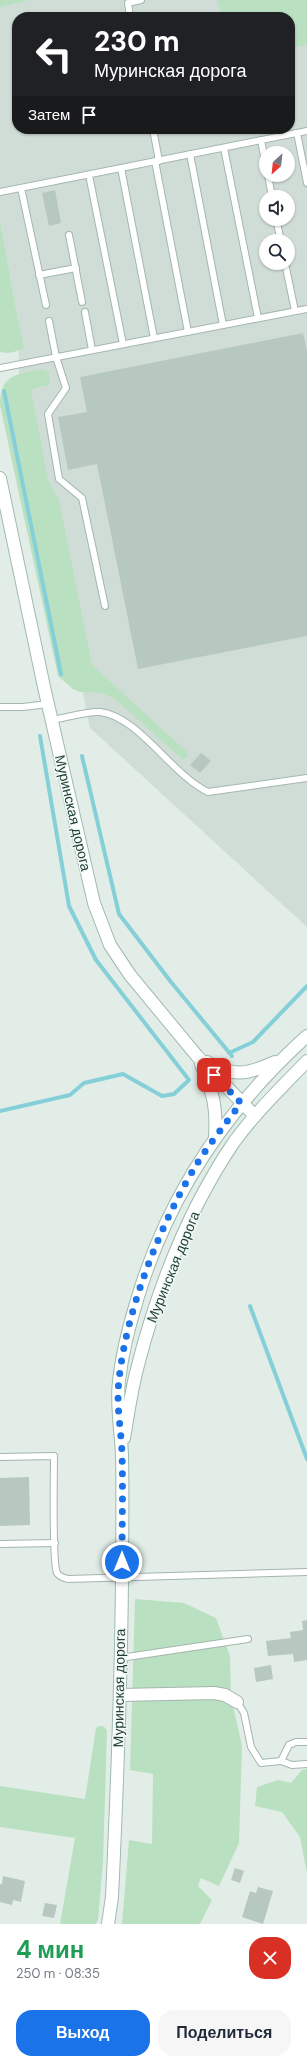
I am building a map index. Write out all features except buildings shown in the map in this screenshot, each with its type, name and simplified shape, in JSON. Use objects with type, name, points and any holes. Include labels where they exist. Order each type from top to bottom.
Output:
[{"type":"street","name":"Муринская дорога","points":[[0,478],[48,704],[94,903],[110,945],[130,975],[197,1056],[255,1116],[235,1141],[216,1171],[178,1246],[161,1290],[136,1370],[122,1452]]},
{"type":"street","points":[[241,1103],[282,1059],[307,1036]]},
{"type":"street","points":[[197,1056],[218,1068],[234,1074],[252,1072],[282,1059]]},
{"type":"street","points":[[197,1056],[213,1092],[216,1114],[215,1138]]},
{"type":"street","points":[[255,1116],[307,1061]]},
{"type":"street","name":"Муринская дорога","points":[[108,1924],[112,1897],[120,1695],[122,1452],[117,1407],[119,1380],[126,1343],[143,1282],[159,1239],[198,1163],[241,1103]]},
{"type":"street","points":[[120,1695],[214,1693],[225,1695],[237,1702]]},
{"type":"lane","points":[[129,12],[128,3],[142,0]]},
{"type":"lane","points":[[307,131],[297,133],[307,183]]},
{"type":"lane","points":[[154,134],[157,161],[188,332]]},
{"type":"lane","points":[[0,192],[292,134]]},
{"type":"lane","points":[[261,140],[262,146]]},
{"type":"lane","points":[[224,148],[258,318]]},
{"type":"lane","points":[[190,154],[223,325]]},
{"type":"lane","points":[[121,168],[154,338]]},
{"type":"lane","points":[[89,174],[123,344]]},
{"type":"lane","points":[[21,188],[46,305]]},
{"type":"lane","points":[[69,235],[82,302]]},
{"type":"lane","points":[[39,276],[76,268]]},
{"type":"lane","points":[[286,270],[295,311]]},
{"type":"lane","points":[[0,368],[307,309]]},
{"type":"lane","points":[[85,312],[92,350]]},
{"type":"lane","points":[[48,320],[56,357],[66,388],[48,414],[59,479],[82,498],[104,606]]},
{"type":"lane","points":[[0,707],[23,707],[48,704]]},
{"type":"lane","points":[[52,720],[99,712],[116,716],[131,726],[188,779],[208,792],[307,778]]},
{"type":"lane","points":[[0,1457],[54,1456],[55,1543],[57,1572],[62,1577],[122,1578],[307,1572]]},
{"type":"lane","points":[[0,1544],[55,1543]]},
{"type":"lane","points":[[120,1658],[248,1639]]},
{"type":"lane","points":[[237,1702],[244,1713],[251,1747],[261,1763],[281,1761],[292,1765],[307,1764]]},
{"type":"lane","points":[[281,1761],[289,1745],[296,1742],[307,1742]]},
{"type":"shaded area","points":[[31,0],[307,0],[307,927],[90,728],[19,380],[18,320],[0,219],[0,7]]},
{"type":"green space","points":[[0,0],[31,0],[0,7]]},
{"type":"green space","points":[[217,0],[307,0],[307,45],[295,47],[295,12],[221,12]]},
{"type":"green space","points":[[0,219],[24,347],[9,353],[0,352]]},
{"type":"green space","points":[[43,369],[49,372],[50,380],[48,385],[31,389],[48,480],[59,500],[92,665],[186,751],[188,756],[185,759],[182,759],[115,699],[102,693],[80,692],[73,689],[58,676],[0,405],[3,387],[7,381],[18,375]]},
{"type":"green space","points":[[135,1599],[184,1603],[216,1618],[230,1656],[231,1696],[242,1746],[239,1843],[219,1886],[201,1878],[198,1886],[212,1900],[200,1924],[122,1924],[129,1840],[152,1844],[153,1774],[130,1770]]},
{"type":"green space","points":[[103,1726],[107,1730],[103,1861],[98,1920],[96,1924],[60,1924],[75,1838],[0,1827],[0,1786],[85,1799],[96,1728]]},
{"type":"green space","points":[[307,1769],[307,1874],[300,1837],[282,1812],[255,1806],[257,1787],[278,1780],[291,1783],[302,1770]]},
{"type":"waterway","points":[[4,391],[61,674]]},
{"type":"waterway","points":[[0,1111],[70,1095],[84,1083],[123,1074],[162,1096],[174,1094],[189,1080],[96,960],[69,906],[40,736]]},
{"type":"waterway","points":[[82,756],[119,914],[171,982],[232,1056]]},
{"type":"waterway","points":[[229,1053],[253,1042],[307,986]]},
{"type":"waterway","points":[[250,1306],[307,1459]]},
{"type":"route","points":[[122,1562],[122,1452],[117,1407],[119,1380],[124,1349],[143,1282],[168,1220],[198,1163],[241,1103],[214,1075]]}]
